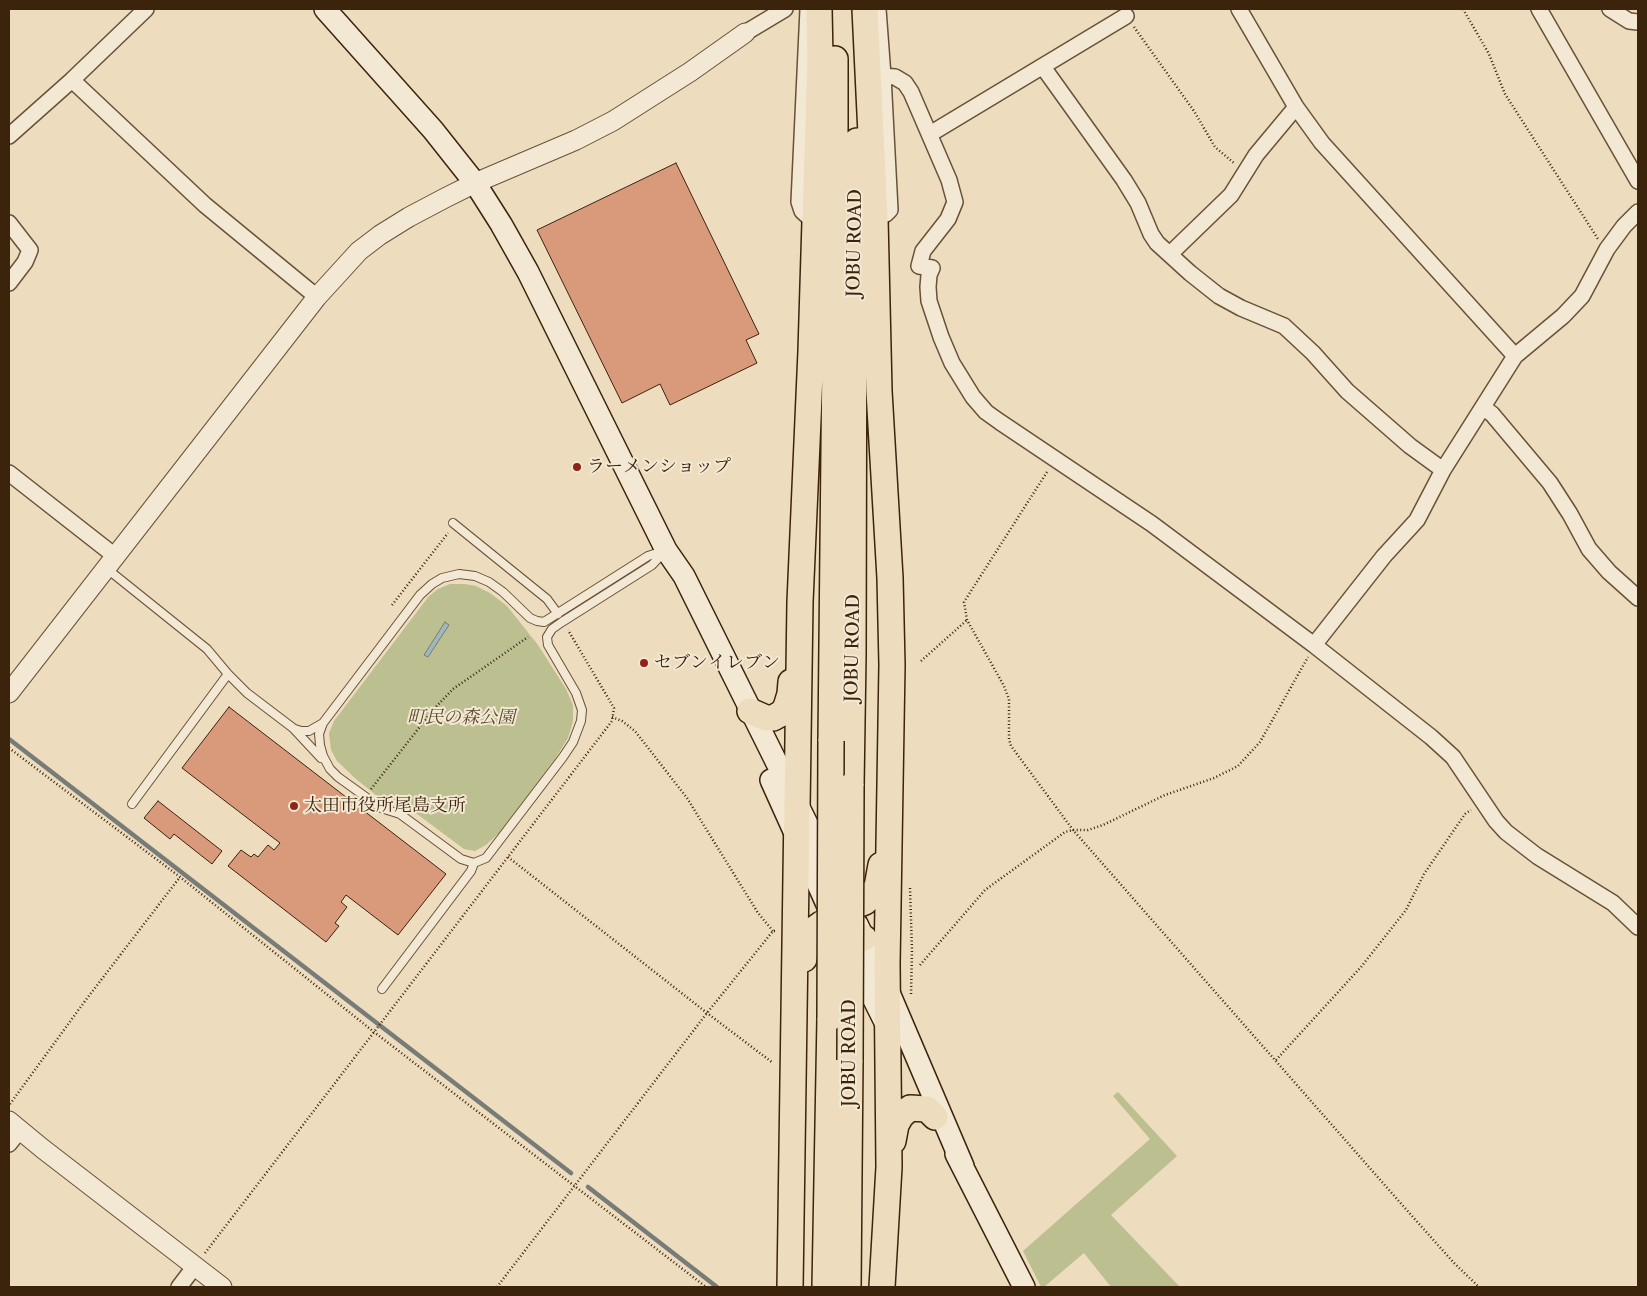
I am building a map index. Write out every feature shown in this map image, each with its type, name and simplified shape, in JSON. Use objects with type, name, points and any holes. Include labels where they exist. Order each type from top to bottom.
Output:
[{"type":"highway","points":[[790,1287],[800,602],[811,351],[820,58],[819,9]]},
{"type":"highway","name":"JOBU ROAD","points":[[825,1287],[830,1018],[830,741],[836,354],[836,84],[834,9]]},
{"type":"highway","name":"JOBU ROAD","points":[[848,1287],[854,229],[858,80],[856,9]]},
{"type":"highway","points":[[865,9],[875,218],[879,391],[890,578],[891,776],[887,988],[889,1167],[882,1287]]},
{"type":"highway","points":[[750,712],[759,716],[773,718],[782,713],[786,707],[790,694],[794,634],[800,602]]},
{"type":"highway","points":[[794,1011],[801,982],[807,936],[817,926],[829,922],[865,902],[877,887],[880,878],[885,814],[891,776]]},
{"type":"highway","points":[[820,890],[839,902],[842,915],[864,938]]},
{"type":"highway","points":[[889,1167],[894,1136],[900,1116],[910,1108],[922,1108],[927,1109],[935,1117]]},
{"type":"main road","points":[[325,9],[427,123],[475,183],[528,272],[666,550],[684,576],[750,712],[798,804],[888,1027],[963,1166],[1024,1287]]},
{"type":"main road","points":[[666,550],[674,581],[769,777],[820,890]]},
{"type":"main road","points":[[864,938],[963,1166]]},
{"type":"street","points":[[9,136],[72,80],[146,9]]},
{"type":"street","points":[[9,693],[317,296],[359,251],[409,217],[475,183],[576,140],[613,121],[676,82],[745,33],[785,9]]},
{"type":"street","points":[[808,9],[799,202],[802,211],[814,222]]},
{"type":"street","points":[[875,218],[886,214],[890,210],[878,9]]},
{"type":"street","points":[[1238,9],[1296,107],[1322,143],[1515,356]]},
{"type":"street","points":[[1539,9],[1638,181]]},
{"type":"street","points":[[1610,9],[1629,21],[1638,22]]},
{"type":"street","points":[[930,134],[1126,16]]},
{"type":"street","points":[[1043,67],[1124,180],[1138,203],[1151,234],[1158,244],[1219,296],[1241,308],[1284,326],[1313,353],[1346,391],[1410,446],[1443,470]]},
{"type":"street","points":[[883,76],[895,78],[905,83],[911,92],[949,180],[954,202],[948,219],[923,251],[919,266],[932,268],[929,275],[929,301],[941,337],[952,364],[973,397],[986,412],[1054,460],[1152,524],[1314,644],[1443,748],[1461,768],[1496,821],[1524,847],[1613,903],[1638,927]]},
{"type":"street","points":[[72,80],[205,205],[317,296]]},
{"type":"street","points":[[1170,254],[1231,196],[1256,155],[1296,107]]},
{"type":"street","points":[[1314,644],[1384,556],[1417,520],[1443,470],[1515,356],[1563,316],[1582,296],[1607,249],[1624,226],[1638,212]]},
{"type":"street","points":[[9,223],[30,250],[25,262],[9,284]]},
{"type":"street","points":[[1483,407],[1492,414],[1550,483],[1589,549],[1609,572],[1638,598]]},
{"type":"street","points":[[9,473],[111,562]]},
{"type":"street","points":[[13,1131],[43,1149],[222,1287]]},
{"type":"street","points":[[179,1287],[195,1266]]},
{"type":"lane","points":[[453,523],[541,594],[558,614]]},
{"type":"lane","points":[[330,769],[320,745],[319,734],[323,723],[420,595],[432,584],[442,578],[459,574],[475,576],[489,582],[504,592],[530,618],[544,622],[648,556],[666,550]]},
{"type":"lane","points":[[111,562],[207,649],[247,693],[293,728],[318,752],[330,769],[344,782],[380,808],[400,814],[461,859],[474,863],[486,858],[557,765],[572,742],[581,721],[582,710],[576,693],[548,645],[547,637],[552,629],[562,622],[652,565],[666,550]]},
{"type":"lane","points":[[132,804],[228,674]]},
{"type":"lane","points":[[293,728],[301,731],[310,731],[323,723]]},
{"type":"lane","points":[[382,989],[471,871],[474,863]]},
{"type":"path","points":[[1463,9],[1489,54],[1505,94],[1600,242],[1607,249]]},
{"type":"path","points":[[1126,16],[1194,111],[1215,147],[1245,172]]},
{"type":"path","points":[[1054,460],[964,602],[968,620],[1004,686],[1009,699],[1009,739],[1011,746],[1073,830],[1404,1207],[1454,1263],[1480,1287]]},
{"type":"path","points":[[392,605],[445,539],[453,523]]},
{"type":"path","points":[[921,661],[968,620]]},
{"type":"path","points":[[370,790],[433,710],[453,689],[528,637]]},
{"type":"path","points":[[920,965],[985,890],[1065,832],[1088,830],[1103,825],[1165,795],[1214,778],[1238,766],[1260,742],[1314,644]]},
{"type":"path","points":[[612,717],[622,721],[635,731],[687,798],[758,913],[773,931],[786,932],[796,940]]},
{"type":"path","points":[[9,748],[180,878],[374,1032],[706,1287]]},
{"type":"path","points":[[1276,1060],[1361,968],[1406,910],[1424,874],[1465,814],[1483,801]]},
{"type":"path","points":[[508,857],[707,1013],[776,1064],[787,1069],[793,1069]]},
{"type":"path","points":[[9,1105],[84,1001],[180,878]]},
{"type":"path","points":[[497,1287],[707,1013],[773,931]]},
{"type":"green space","name":"町民の森公園","points":[[450,584],[476,586],[490,593],[507,606],[538,645],[566,689],[573,705],[573,721],[568,738],[555,759],[500,832],[486,845],[475,851],[464,849],[405,805],[382,800],[356,779],[337,761],[331,750],[329,733],[334,721],[429,596],[438,589]]},
{"type":"green space","points":[[1118,1092],[1177,1156],[1111,1215],[1180,1287],[1111,1287],[1084,1253],[1044,1287],[1041,1287],[1023,1251],[1150,1139],[1113,1096]]},
{"type":"water","points":[[445,622],[449,625],[428,657],[424,655]]},
{"type":"building","points":[[676,163],[759,334],[746,340],[757,363],[670,405],[660,384],[622,403],[537,230]]},
{"type":"building","name":"太田市役所尾島支所","points":[[229,707],[446,874],[398,935],[346,895],[341,902],[347,907],[335,923],[339,926],[326,942],[228,866],[241,850],[251,857],[254,854],[258,857],[268,845],[274,850],[280,843],[182,768]]},
{"type":"building","points":[[158,801],[222,851],[212,864],[174,834],[170,839],[144,818]]},
{"type":"waterway","points":[[9,739],[571,1173]]},
{"type":"waterway","points":[[588,1187],[717,1287]]},
{"type":"place","name":"ラーメンショップ","points":[[577,467]]},
{"type":"place","name":"セブンイレブン","points":[[644,663]]},
{"type":"place","name":"太田市役所尾島支所","points":[[294,806]]}]
